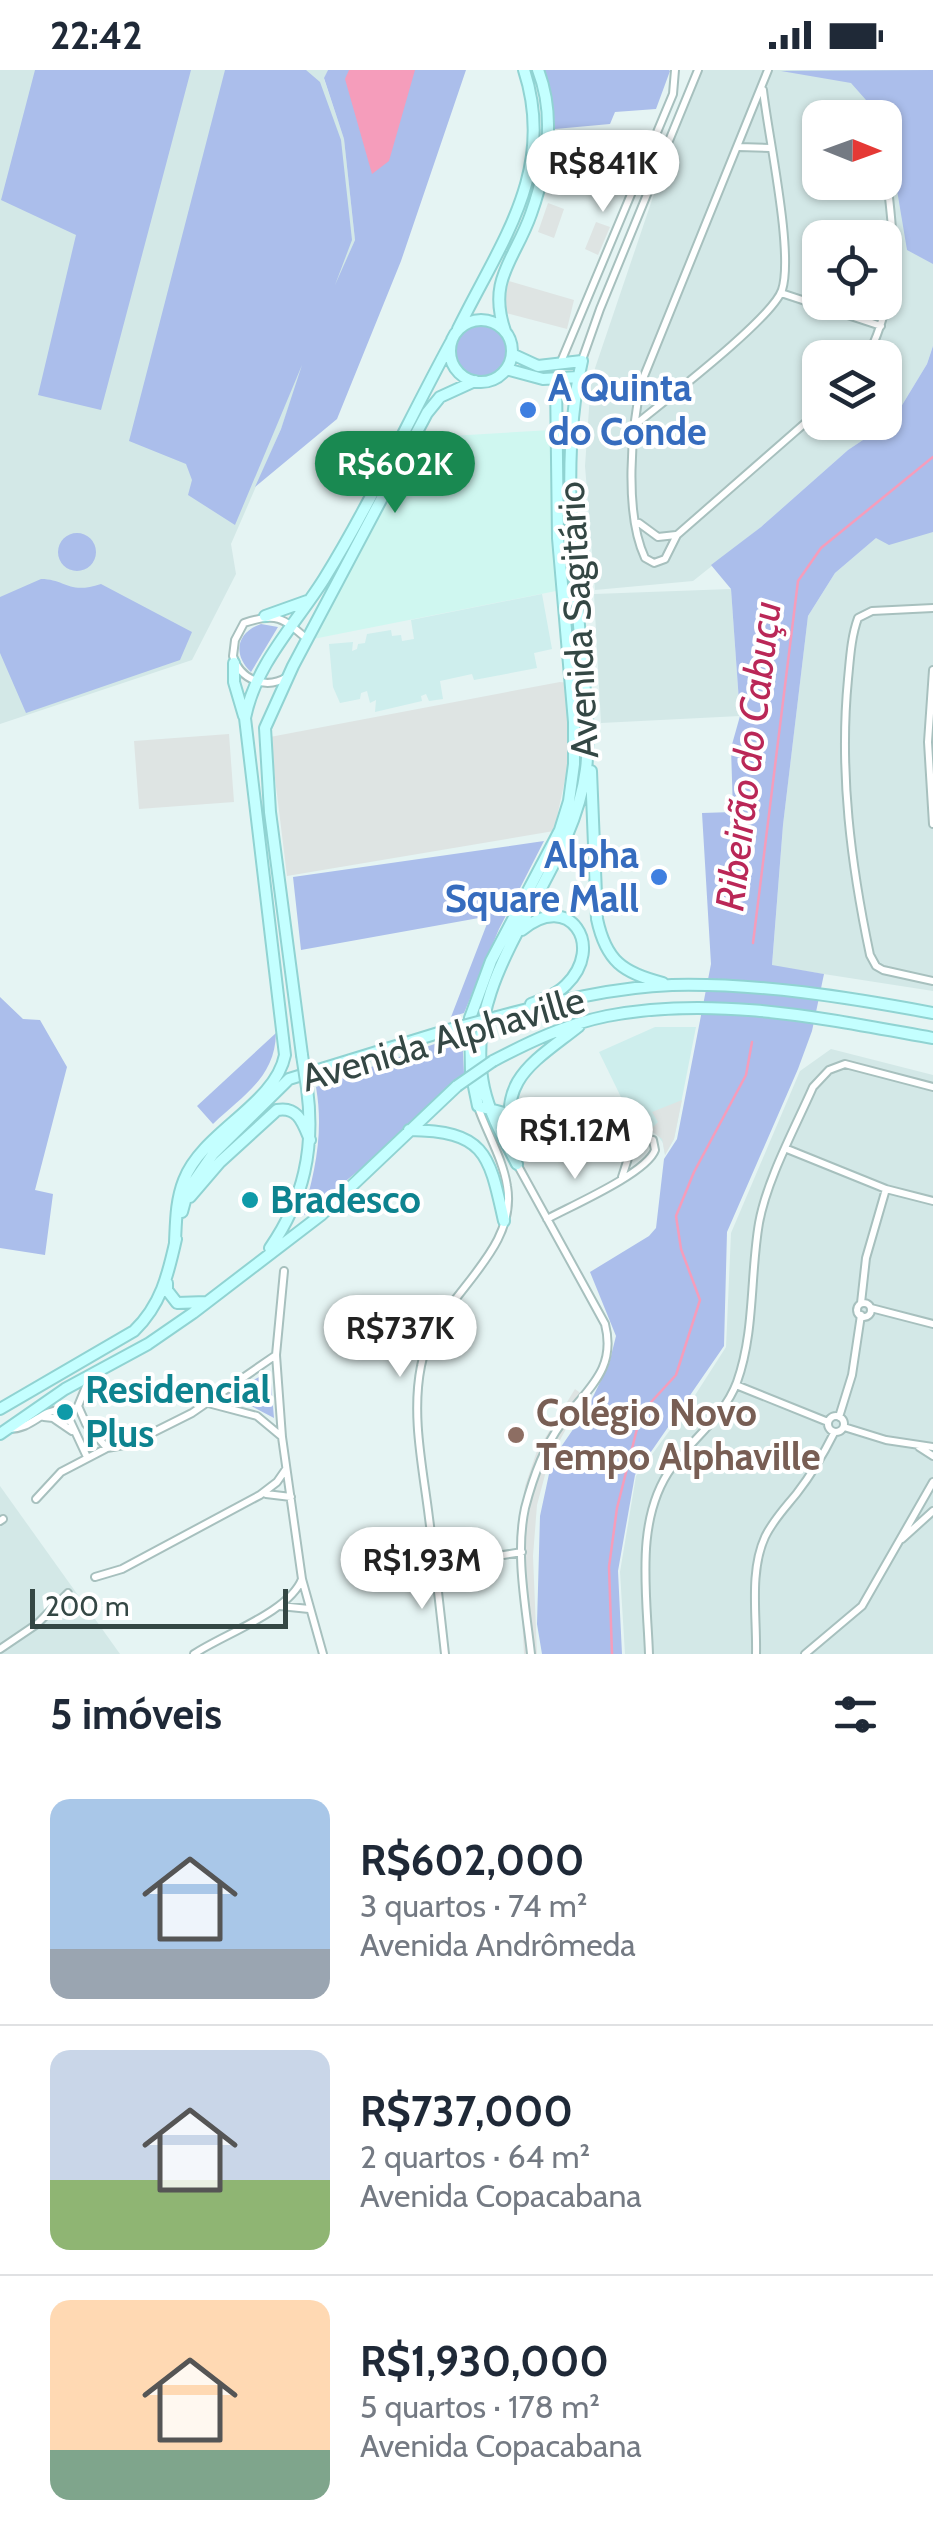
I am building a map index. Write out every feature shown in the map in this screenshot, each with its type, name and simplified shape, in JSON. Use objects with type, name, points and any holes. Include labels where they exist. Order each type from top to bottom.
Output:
[{"type":"main road","points":[[245,718],[257,682],[290,624],[330,567],[512,225],[529,177],[535,132],[524,70]]},
{"type":"main road","points":[[451,342],[454,366],[475,381],[489,381],[506,368],[512,354],[497,295],[531,214],[548,142],[546,101],[538,70]]},
{"type":"main road","points":[[458,330],[476,320],[496,324],[505,331]]},
{"type":"main road","points":[[512,354],[538,366],[582,361]]},
{"type":"main road","name":"Avenida Sagitário","points":[[478,1106],[470,1072],[470,1018],[491,962],[560,830],[581,721],[571,466],[582,361]]},
{"type":"main road","points":[[506,368],[556,380],[578,377]]},
{"type":"main road","name":"Avenida Sagitário","points":[[517,1164],[490,1112],[482,1064],[484,1012],[496,975],[575,824],[589,740],[581,721],[558,538],[556,380]]},
{"type":"main road","points":[[264,1258],[299,1198],[310,1140],[308,1088],[264,736],[288,677],[427,413],[440,398],[475,381]]},
{"type":"main road","points":[[265,616],[308,601]]},
{"type":"main road","points":[[176,1242],[178,1202],[192,1164],[265,1090],[283,1065],[286,1048],[245,718],[234,682],[234,663]]},
{"type":"main road","points":[[589,740],[601,937],[617,964],[631,974],[671,985]]},
{"type":"main road","points":[[575,824],[581,810],[592,800]]},
{"type":"main road","points":[[262,855],[277,856]]},
{"type":"main road","points":[[265,876],[280,878]]},
{"type":"main road","points":[[515,1012],[568,984],[580,966],[584,949],[575,924],[564,918],[540,917],[517,934]]},
{"type":"main road","points":[[278,974],[285,981],[293,981]]},
{"type":"main road","name":"Avenida Alphaville","points":[[0,1409],[134,1331],[152,1314],[167,1277],[184,1203],[196,1176],[289,1078],[515,1012],[671,985],[813,994],[933,1013]]},
{"type":"main road","name":"Avenida Alphaville","points":[[2,1428],[148,1344],[207,1302],[321,1214],[457,1086],[493,1061],[542,1037],[584,1023],[651,1010],[735,1009],[826,1018],[933,1038]]},
{"type":"main road","points":[[517,1164],[508,1114],[515,1084],[526,1067],[584,1023]]},
{"type":"main road","points":[[478,1106],[508,1114]]},
{"type":"main road","points":[[184,1203],[220,1162],[277,1110],[292,1110],[300,1116],[310,1140]]},
{"type":"main road","points":[[408,1130],[454,1134],[474,1146],[493,1169],[504,1221]]},
{"type":"main road","points":[[167,1277],[167,1290],[177,1303],[207,1302]]},
{"type":"street","points":[[560,364],[673,94],[675,70]]},
{"type":"street","name":"Avenida Sagitário","points":[[582,361],[698,70]]},
{"type":"street","points":[[768,71],[642,380],[634,426],[636,520],[642,552],[649,562],[665,559],[677,535],[802,426]]},
{"type":"street","points":[[634,426],[762,317],[781,292],[784,238],[762,86]]},
{"type":"street","points":[[738,147],[770,148]]},
{"type":"street","points":[[875,340],[894,272],[889,200]]},
{"type":"street","points":[[781,292],[881,326]]},
{"type":"street","points":[[642,380],[652,389],[671,395]]},
{"type":"street","points":[[636,520],[658,537],[677,535]]},
{"type":"street","points":[[933,608],[872,610],[858,618],[848,679],[844,751],[853,858],[870,955],[883,970],[933,981]]},
{"type":"street","points":[[288,677],[274,683],[257,682],[244,674],[234,663],[233,650],[240,630],[244,624],[265,616],[290,624],[308,640]]},
{"type":"street","points":[[933,670],[928,742],[933,824]]},
{"type":"street","points":[[649,1654],[647,1563],[652,1511],[671,1468],[715,1419],[736,1385],[750,1312],[760,1218],[813,1088],[838,1065],[933,1087]]},
{"type":"street","name":"Avenida Sagitário","points":[[478,1106],[508,1186],[504,1221]]},
{"type":"street","points":[[546,1219],[622,1177],[654,1156],[653,1140],[642,1138],[633,1143],[622,1177]]},
{"type":"street","points":[[786,1150],[886,1190],[933,1201]]},
{"type":"street","points":[[517,1164],[605,1324],[608,1356],[602,1372],[559,1426],[525,1510],[522,1552],[531,1654]]},
{"type":"street","points":[[844,1428],[839,1416],[852,1375],[866,1258],[886,1190]]},
{"type":"street","points":[[445,1654],[417,1389],[434,1328],[496,1246],[504,1221]]},
{"type":"street","points":[[284,1271],[276,1354],[282,1437],[302,1579],[323,1654]]},
{"type":"street","points":[[861,1303],[933,1324]]},
{"type":"street","points":[[860,1315],[869,1316],[871,1308]]},
{"type":"street","points":[[36,1499],[61,1472],[87,1456],[130,1444],[207,1402],[276,1354]]},
{"type":"street","points":[[91,1374],[78,1406],[107,1448]]},
{"type":"street","points":[[736,1385],[828,1422]]},
{"type":"street","points":[[207,1402],[257,1416],[270,1423],[282,1437]]},
{"type":"street","points":[[2,1428],[26,1428],[55,1409],[64,1412],[87,1456]]},
{"type":"street","points":[[42,1416],[56,1420],[74,1434]]},
{"type":"street","points":[[828,1422],[839,1416]]},
{"type":"street","points":[[828,1422],[834,1432]]},
{"type":"street","points":[[74,1434],[90,1428]]},
{"type":"street","points":[[759,1654],[757,1571],[764,1538],[776,1516],[798,1492],[834,1432],[844,1428],[933,1447]]},
{"type":"street","points":[[914,1444],[933,1456]]},
{"type":"street","points":[[95,1578],[122,1570],[260,1496],[286,1470]]},
{"type":"street","points":[[805,1654],[858,1612],[933,1482]]},
{"type":"street","points":[[260,1496],[277,1493],[291,1498]]},
{"type":"street","points":[[898,1543],[933,1511],[922,1497]]},
{"type":"street","points":[[434,1566],[522,1552]]},
{"type":"street","points":[[194,1654],[279,1606],[295,1592],[302,1579]]},
{"type":"street","points":[[0,1650],[48,1615],[68,1593]]},
{"type":"street","points":[[279,1606],[290,1604],[310,1609]]},
{"type":"shaded area","points":[[0,70],[328,70],[324,79],[344,139],[355,240],[231,544],[236,574],[192,660],[0,724]]},
{"type":"shaded area","points":[[35,70],[191,70],[101,410],[38,395],[76,235],[1,200]]},
{"type":"shaded area","points":[[225,70],[306,70],[320,82],[341,140],[352,240],[335,285],[355,240],[344,139],[324,78],[328,70],[466,70],[401,261],[337,419],[255,487],[281,429],[302,365],[235,525],[188,495],[192,480],[186,464],[129,441]]},
{"type":"shaded area","points":[[349,70],[415,70],[389,161],[372,174],[345,79]]},
{"type":"shaded area","points":[[543,70],[670,71],[656,109],[615,112],[610,124],[555,129]]},
{"type":"shaded area","points":[[696,70],[933,70],[933,346],[927,364],[902,405],[902,340],[802,340],[802,440],[863,440],[693,581],[595,590],[585,466],[591,380]]},
{"type":"shaded area","points":[[933,70],[933,264],[907,250],[899,200],[902,200],[902,100],[866,100],[851,83],[781,71]]},
{"type":"shaded area","points":[[548,203],[564,209],[554,238],[538,232]]},
{"type":"shaded area","points":[[596,222],[610,227],[598,255],[585,249]]},
{"type":"shaded area","points":[[505,280],[574,300],[567,329],[502,312]]},
{"type":"shaded area","points":[[482,324],[501,332],[509,351],[501,370],[482,378],[463,370],[455,351],[463,332]]},
{"type":"shaded area","points":[[933,346],[933,532],[889,545],[876,538],[835,573],[808,616],[783,825],[772,965],[824,974],[812,1031],[798,1069],[727,1232],[724,1346],[635,1475],[618,1571],[622,1654],[542,1654],[537,1624],[540,1516],[552,1460],[587,1409],[609,1364],[616,1336],[590,1272],[656,1228],[664,1159],[677,1139],[711,964],[702,813],[733,812],[731,748],[740,716],[731,589],[711,565],[863,440],[902,440],[902,405],[927,364]]},
{"type":"shaded area","points":[[551,430],[556,591],[313,639],[416,438]]},
{"type":"shaded area","points":[[933,489],[933,991],[772,966],[783,825],[808,616],[835,573]]},
{"type":"shaded area","points":[[77,533],[91,538],[96,552],[91,566],[77,571],[63,566],[58,552],[63,538]]},
{"type":"shaded area","points":[[41,579],[81,588],[101,584],[192,632],[180,660],[26,713],[0,653],[0,597]]},
{"type":"shaded area","points":[[731,589],[740,716],[601,723],[594,594]]},
{"type":"shaded area","points":[[542,594],[552,649],[534,653],[537,668],[474,680],[472,674],[440,681],[443,699],[429,701],[426,694],[421,696],[422,701],[375,712],[376,700],[370,703],[367,691],[361,693],[360,699],[340,703],[333,687],[329,644],[353,642],[352,651],[365,643],[367,634],[391,630],[392,636],[401,635],[402,641],[414,639],[411,620]]},
{"type":"shaded area","points":[[261,624],[278,627],[251,672],[241,658],[240,644],[247,632]]},
{"type":"shaded area","points":[[568,683],[567,770],[554,831],[287,876],[270,737]]},
{"type":"shaded area","points":[[229,734],[234,802],[139,809],[134,741]]},
{"type":"shaded area","points":[[544,841],[499,929],[464,1013],[451,1017],[490,916],[301,950],[293,877]]},
{"type":"shaded area","points":[[0,997],[23,1019],[40,1020],[67,1067],[35,1190],[53,1194],[45,1255],[0,1248]]},
{"type":"shaded area","points":[[655,1027],[696,1027],[674,1139],[665,1155],[657,1134],[638,1132],[599,1052]]},
{"type":"shaded area","points":[[276,1033],[264,1074],[213,1124],[197,1106]]},
{"type":"shaded area","points":[[462,1034],[464,1073],[364,1166],[302,1217],[317,1153],[316,1087]]},
{"type":"shaded area","points":[[831,1049],[933,1075],[933,1654],[625,1654],[620,1572],[636,1476],[726,1347],[731,1233],[800,1071]]},
{"type":"shaded area","points":[[682,1100],[674,1139],[665,1155],[662,1139],[650,1130],[658,1122],[652,1112]]},
{"type":"shaded area","points":[[616,1117],[623,1129],[596,1143],[590,1132]]},
{"type":"shaded area","points":[[270,1371],[274,1418],[242,1401],[220,1398]]},
{"type":"shaded area","points":[[575,1389],[590,1400],[566,1429],[549,1460],[537,1505],[533,1556],[537,1654],[524,1654],[518,1543],[525,1486],[537,1451]]},
{"type":"shaded area","points":[[0,1486],[120,1654],[0,1654]]},
{"type":"waterway","name":"Ribeirão do Cabuçu","points":[[753,943],[798,581],[821,548],[933,457]]},
{"type":"waterway","name":"Ribeirão do Cabuçu","points":[[612,1654],[609,1567],[617,1508],[641,1413],[676,1375],[700,1300],[681,1249],[676,1216],[694,1172],[746,1075],[752,1042]]},
{"type":"place","name":"A Quinta do Conde","points":[[528,410]]},
{"type":"place","name":"Alpha Square Mall","points":[[659,877]]},
{"type":"place","name":"Bradesco","points":[[250,1200]]},
{"type":"place","name":"Residencial Plus","points":[[65,1412]]},
{"type":"place","name":"Colégio Novo Tempo Alphaville","points":[[516,1435]]}]
